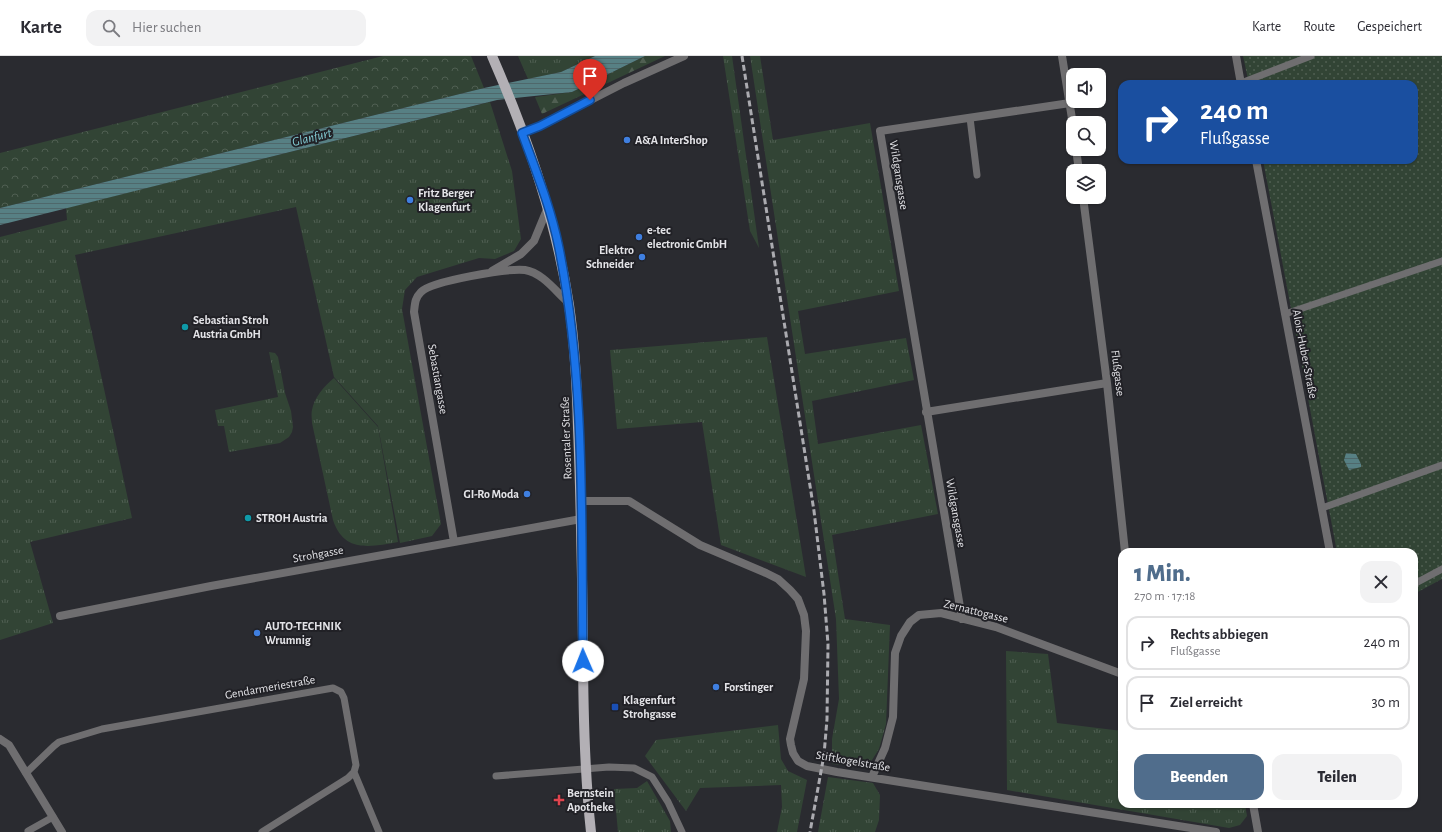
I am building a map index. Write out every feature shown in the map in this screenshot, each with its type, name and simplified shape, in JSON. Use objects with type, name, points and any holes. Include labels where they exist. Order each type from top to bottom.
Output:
[{"type":"main road","name":"Rosentaler Straße","points":[[492,56],[518,120],[548,207],[558,247],[569,303],[576,364],[581,501],[582,702],[585,769],[591,832]]},
{"type":"street","points":[[522,133],[540,126],[624,83],[684,56]]},
{"type":"street","points":[[1062,56],[1066,80]]},
{"type":"street","points":[[1236,56],[1240,80]]},
{"type":"street","name":"Wildgansgasse","points":[[962,619],[926,412],[880,131],[1066,104]]},
{"type":"street","name":"Alois-Huber-Straße","points":[[1257,164],[1329,548]]},
{"type":"street","name":"Flußgasse","points":[[1084,204],[1107,383],[1125,548]]},
{"type":"street","name":"Sebastiangasse","points":[[489,273],[521,254],[534,241],[548,207]]},
{"type":"street","name":"Sebastiangasse","points":[[454,542],[414,312],[415,299],[422,291],[434,285],[489,273],[525,270],[540,276],[569,303]]},
{"type":"street","points":[[926,412],[1107,383]]},
{"type":"street","name":"Stiftkogelstraße","points":[[581,501],[628,501],[700,545],[766,573],[778,580],[798,599],[804,615],[806,631],[804,679],[790,739],[793,753],[798,760],[807,766],[1216,832]]},
{"type":"street","name":"Strohgasse","points":[[60,616],[211,586],[581,519]]},
{"type":"street","name":"Zernattogasse","points":[[872,777],[885,748],[892,724],[895,653],[901,636],[910,622],[919,615],[941,613],[996,627],[1118,673]]},
{"type":"street","points":[[0,739],[9,746],[62,832]]},
{"type":"street","points":[[1254,808],[1258,832]]},
{"type":"lane","points":[[1251,80],[1311,56]]},
{"type":"lane","points":[[970,118],[977,175]]},
{"type":"lane","points":[[1285,314],[1442,261]]},
{"type":"lane","points":[[1322,508],[1442,465]]},
{"type":"lane","points":[[1418,582],[1442,568]]},
{"type":"lane","name":"Gendarmeriestraße","points":[[26,773],[59,742],[102,729],[334,688],[340,692],[344,698],[356,765],[354,772]]},
{"type":"lane","points":[[496,776],[609,767],[634,768],[652,777],[668,802],[682,832]]},
{"type":"lane","points":[[262,832],[348,778],[354,772],[379,832]]},
{"type":"lane","points":[[28,832],[53,816]]},
{"type":"green space","points":[[383,56],[471,56],[484,88],[0,208],[0,153]]},
{"type":"green space","points":[[518,56],[595,56],[561,72],[528,79]]},
{"type":"green space","points":[[645,56],[665,56],[542,114],[535,97],[572,92]]},
{"type":"green space","points":[[723,56],[732,56],[759,248],[750,231]]},
{"type":"green space","points":[[750,56],[760,56],[773,140],[870,123],[899,291],[798,311],[805,354],[906,338],[914,380],[812,401],[818,444],[921,425],[938,514],[832,535],[845,619],[890,625],[886,724],[879,749],[872,760],[862,767],[832,764],[832,739],[839,699],[836,619]]},
{"type":"green space","points":[[1243,56],[1442,56],[1442,579],[1418,592],[1418,548],[1336,548],[1264,164],[1418,164],[1418,80],[1248,80]]},
{"type":"green space","points":[[490,102],[512,171],[521,239],[514,251],[495,259],[479,258],[417,277],[405,290],[402,309],[441,524],[432,536],[400,543],[378,426],[334,377],[296,207],[75,255],[132,518],[30,542],[53,623],[0,640],[0,237],[67,220],[66,208]]},
{"type":"green space","points":[[767,337],[806,577],[721,545],[702,422],[617,429],[610,350]]},
{"type":"green space","points":[[269,352],[275,353],[278,357],[285,393],[291,411],[293,427],[292,432],[289,437],[280,443],[229,452],[224,426],[218,426],[215,410],[278,397]]},
{"type":"green space","points":[[334,378],[378,427],[398,542],[368,546],[351,543],[338,531],[333,520],[312,423],[312,412],[317,397],[323,388]]},
{"type":"green space","points":[[1006,651],[1048,654],[1057,723],[1118,731],[1118,808],[1246,808],[1247,816],[1240,825],[1229,828],[1007,790]]},
{"type":"green space","points":[[778,725],[781,759],[788,771],[807,780],[797,832],[777,832],[782,807],[781,785],[700,788],[686,811],[645,756],[656,740]]},
{"type":"green space","points":[[828,777],[873,783],[880,795],[879,820],[875,832],[818,832]]},
{"type":"green space","points":[[647,781],[670,821],[671,832],[618,832],[614,789],[637,788]]},
{"type":"water","name":"Glanfurt","points":[[595,56],[645,56],[572,92],[497,100],[0,225],[0,208],[484,88],[561,72]]},
{"type":"water","points":[[1346,453],[1356,454],[1361,467],[1349,470],[1344,460]]},
{"type":"railway","points":[[742,56],[814,511],[824,594],[828,644],[827,719],[824,755],[810,832]]},
{"type":"place","name":"A&A InterShop","points":[[627,140]]},
{"type":"place","name":"Fritz Berger Klagenfurt","points":[[410,200]]},
{"type":"place","name":"e-tec electronic GmbH","points":[[639,237]]},
{"type":"place","name":"Elektro Schneider","points":[[642,257]]},
{"type":"place","name":"Sebastian Stroh Austria GmbH","points":[[185,327]]},
{"type":"place","name":"GI-Ro Moda","points":[[527,494]]},
{"type":"place","name":"STROH Austria","points":[[248,518]]},
{"type":"place","name":"AUTO-TECHNIK Wrumnig","points":[[257,633]]},
{"type":"place","name":"Forstinger","points":[[716,687]]},
{"type":"place","name":"Klagenfurt Strohgasse","points":[[615,707]]},
{"type":"place","name":"Bernstein Apotheke","points":[[559,800]]},
{"type":"route","points":[[583,661],[580,466],[576,364],[569,303],[558,247],[548,207],[522,133],[540,126],[590,100]]}]
